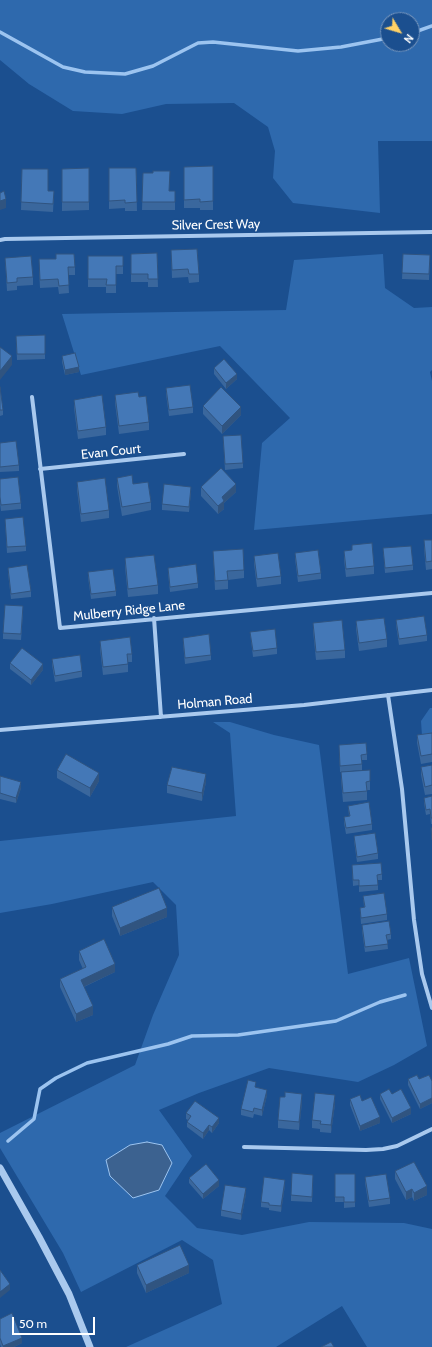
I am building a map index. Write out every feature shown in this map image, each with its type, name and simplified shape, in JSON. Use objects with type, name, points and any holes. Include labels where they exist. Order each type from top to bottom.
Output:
[{"type":"street","name":"Silver Crest Way","points":[[0,240],[432,232]]},
{"type":"street","name":"Mulberry Ridge Lane","points":[[32,397],[60,628],[432,593]]},
{"type":"street","name":"Evan Court","points":[[40,469],[184,454]]},
{"type":"street","points":[[154,618],[161,717]]},
{"type":"street","name":"Holman Road","points":[[0,730],[304,705],[432,690]]},
{"type":"street","points":[[388,695],[402,789],[414,920],[422,974],[432,1008]]},
{"type":"street","points":[[244,1147],[366,1150],[382,1149],[397,1146],[432,1129]]},
{"type":"street","points":[[0,1168],[69,1294],[90,1347]]},
{"type":"shaded area","points":[[0,0],[432,0],[432,141],[378,141],[380,213],[293,203],[273,178],[275,151],[268,127],[234,103],[166,104],[122,114],[73,111],[29,84],[0,60]]},
{"type":"shaded area","points":[[383,254],[385,288],[414,308],[432,307],[432,370],[430,372],[432,381],[432,514],[254,530],[262,443],[290,418],[220,346],[81,375],[62,314],[286,310],[294,260]]},
{"type":"shaded area","points":[[430,708],[432,708],[432,735],[422,736],[421,721]]},
{"type":"shaded area","points":[[213,722],[230,722],[274,735],[319,745],[348,974],[409,958],[427,1046],[394,1065],[358,1082],[269,1068],[199,1093],[159,1110],[192,1156],[165,1196],[197,1228],[242,1235],[309,1222],[404,1223],[432,1229],[432,1347],[367,1347],[342,1306],[276,1347],[126,1347],[222,1304],[213,1260],[182,1240],[81,1292],[63,1253],[0,1148],[0,1133],[135,1065],[153,1015],[179,955],[176,905],[153,882],[52,904],[0,913],[0,841],[236,816],[230,733]]},
{"type":"shaded area","points":[[147,1142],[162,1145],[172,1163],[159,1190],[133,1198],[110,1176],[106,1160],[130,1145]]},
{"type":"building","points":[[213,166],[213,201],[200,202],[200,199],[184,200],[184,167]]},
{"type":"building","points":[[89,168],[89,202],[62,202],[62,169]]},
{"type":"building","points":[[109,168],[136,168],[137,202],[125,203],[125,200],[109,201]]},
{"type":"building","points":[[22,169],[48,169],[48,191],[54,191],[53,204],[21,202]]},
{"type":"building","points":[[153,171],[170,171],[169,191],[175,191],[175,202],[142,202],[143,173],[153,173]]},
{"type":"building","points":[[4,191],[6,199],[0,201],[0,193]]},
{"type":"building","points":[[197,249],[199,274],[189,274],[188,269],[172,270],[171,250]]},
{"type":"building","points":[[157,253],[158,279],[148,279],[148,274],[131,274],[131,254]]},
{"type":"building","points":[[56,254],[74,254],[75,267],[68,267],[69,285],[59,286],[58,279],[40,280],[39,259],[56,259]]},
{"type":"building","points":[[403,254],[430,255],[429,274],[402,273]]},
{"type":"building","points":[[31,256],[33,277],[17,278],[17,282],[7,283],[5,258]]},
{"type":"building","points":[[88,256],[123,256],[123,266],[116,266],[116,285],[106,285],[107,279],[88,279]]},
{"type":"building","points":[[45,335],[45,354],[17,354],[16,336]]},
{"type":"building","points":[[0,347],[12,356],[0,371]]},
{"type":"building","points":[[75,353],[79,367],[65,370],[62,356]]},
{"type":"building","points":[[224,359],[237,374],[226,383],[214,368]]},
{"type":"building","points":[[190,385],[193,407],[169,410],[166,388]]},
{"type":"building","points":[[0,387],[3,410],[0,410]]},
{"type":"building","points":[[221,387],[241,407],[222,426],[203,406]]},
{"type":"building","points":[[138,392],[139,397],[146,396],[149,422],[119,426],[115,395]]},
{"type":"building","points":[[102,395],[106,427],[78,431],[74,400]]},
{"type":"building","points":[[241,435],[243,463],[225,464],[223,436]]},
{"type":"building","points":[[16,441],[19,465],[0,467],[0,443]]},
{"type":"building","points":[[221,468],[236,484],[222,497],[224,501],[218,506],[201,487]]},
{"type":"building","points":[[132,475],[133,484],[148,482],[151,502],[122,507],[117,478]]},
{"type":"building","points":[[18,477],[21,503],[1,505],[0,479]]},
{"type":"building","points":[[105,478],[109,510],[81,514],[77,482]]},
{"type":"building","points":[[164,484],[191,487],[189,507],[162,504]]},
{"type":"building","points":[[23,517],[26,546],[7,547],[5,519]]},
{"type":"building","points":[[424,540],[432,540],[432,561],[426,562]]},
{"type":"building","points":[[372,543],[374,566],[346,569],[344,551],[352,550],[352,545]]},
{"type":"building","points":[[411,546],[413,565],[385,568],[383,548]]},
{"type":"building","points":[[243,549],[244,570],[227,571],[228,580],[215,581],[213,551]]},
{"type":"building","points":[[318,550],[321,573],[298,576],[295,553]]},
{"type":"building","points":[[278,553],[281,576],[257,579],[254,556]]},
{"type":"building","points":[[154,555],[158,585],[128,589],[125,558]]},
{"type":"building","points":[[196,564],[198,583],[170,587],[168,568]]},
{"type":"building","points":[[27,565],[31,591],[11,594],[8,568]]},
{"type":"building","points":[[113,569],[116,591],[91,594],[88,572]]},
{"type":"building","points":[[5,605],[23,606],[21,634],[3,633]]},
{"type":"building","points":[[424,616],[427,635],[399,639],[396,620]]},
{"type":"building","points":[[384,618],[387,639],[359,643],[356,621]]},
{"type":"building","points":[[342,620],[345,650],[316,652],[313,623]]},
{"type":"building","points":[[275,629],[277,648],[253,651],[250,632]]},
{"type":"building","points":[[209,634],[211,655],[185,658],[183,638]]},
{"type":"building","points":[[130,637],[132,654],[127,654],[128,664],[103,667],[100,641]]},
{"type":"building","points":[[22,648],[43,664],[31,680],[10,663]]},
{"type":"building","points":[[80,655],[82,671],[55,676],[52,659]]},
{"type":"building","points":[[432,733],[432,754],[421,756],[417,735]]},
{"type":"building","points":[[366,743],[367,754],[361,755],[362,764],[340,766],[339,745]]},
{"type":"building","points":[[66,754],[99,773],[90,788],[57,770]]},
{"type":"building","points":[[432,765],[432,785],[425,787],[421,767]]},
{"type":"building","points":[[172,767],[206,774],[202,793],[167,785]]},
{"type":"building","points":[[370,770],[370,781],[366,782],[367,791],[343,793],[341,772]]},
{"type":"building","points":[[0,776],[21,782],[16,798],[0,793]]},
{"type":"building","points":[[432,796],[431,818],[430,809],[426,810],[424,798]]},
{"type":"building","points":[[369,802],[372,824],[346,828],[344,817],[350,816],[348,806]]},
{"type":"building","points":[[375,833],[378,853],[357,857],[354,836]]},
{"type":"building","points":[[381,863],[382,874],[377,875],[378,885],[359,886],[359,880],[353,880],[352,865]]},
{"type":"building","points":[[159,888],[167,908],[120,928],[112,907]]},
{"type":"building","points":[[384,893],[387,914],[361,918],[360,908],[365,907],[363,896]]},
{"type":"building","points":[[389,921],[391,934],[386,935],[388,944],[365,947],[362,925]]},
{"type":"building","points":[[104,939],[115,964],[81,980],[93,1006],[76,1014],[60,979],[86,967],[79,951]]},
{"type":"building","points":[[417,1075],[419,1079],[429,1075],[432,1081],[432,1098],[420,1104],[408,1079]]},
{"type":"building","points":[[248,1080],[256,1082],[255,1087],[267,1090],[262,1110],[254,1108],[253,1112],[241,1109]]},
{"type":"building","points":[[389,1089],[392,1094],[401,1089],[411,1108],[392,1118],[380,1094]]},
{"type":"building","points":[[285,1092],[302,1094],[299,1122],[278,1120],[280,1097],[285,1097]]},
{"type":"building","points":[[315,1093],[335,1095],[331,1125],[320,1124],[321,1121],[312,1120]]},
{"type":"building","points":[[360,1095],[362,1101],[371,1097],[380,1117],[360,1126],[350,1099]]},
{"type":"building","points":[[195,1101],[219,1118],[212,1127],[209,1125],[203,1133],[187,1122],[191,1116],[186,1113]]},
{"type":"building","points":[[414,1162],[427,1186],[414,1193],[412,1189],[406,1192],[395,1171]]},
{"type":"building","points":[[206,1164],[219,1180],[203,1194],[189,1178]]},
{"type":"building","points":[[292,1173],[313,1175],[312,1197],[291,1195]]},
{"type":"building","points":[[335,1174],[355,1174],[355,1202],[344,1202],[344,1197],[335,1197]]},
{"type":"building","points":[[386,1174],[390,1198],[369,1201],[365,1177]]},
{"type":"building","points":[[264,1177],[285,1180],[281,1206],[269,1205],[269,1203],[261,1202]]},
{"type":"building","points":[[225,1185],[246,1188],[241,1214],[221,1210]]},
{"type":"building","points":[[180,1245],[189,1265],[146,1285],[137,1265]]},
{"type":"building","points":[[0,1270],[10,1284],[0,1292]]},
{"type":"building","points":[[12,1313],[22,1338],[3,1346],[0,1338],[0,1319]]},
{"type":"building","points":[[331,1342],[334,1347],[321,1347]]},
{"type":"waterway","points":[[420,30],[432,26]]},
{"type":"waterway","points":[[0,32],[63,67],[85,72],[125,74],[153,66],[198,43],[213,42],[298,51],[341,47],[380,40]]},
{"type":"waterway","points":[[8,1141],[34,1119],[40,1089],[56,1078],[87,1063],[168,1044],[192,1036],[238,1035],[336,1021],[380,1002],[405,995]]}]
